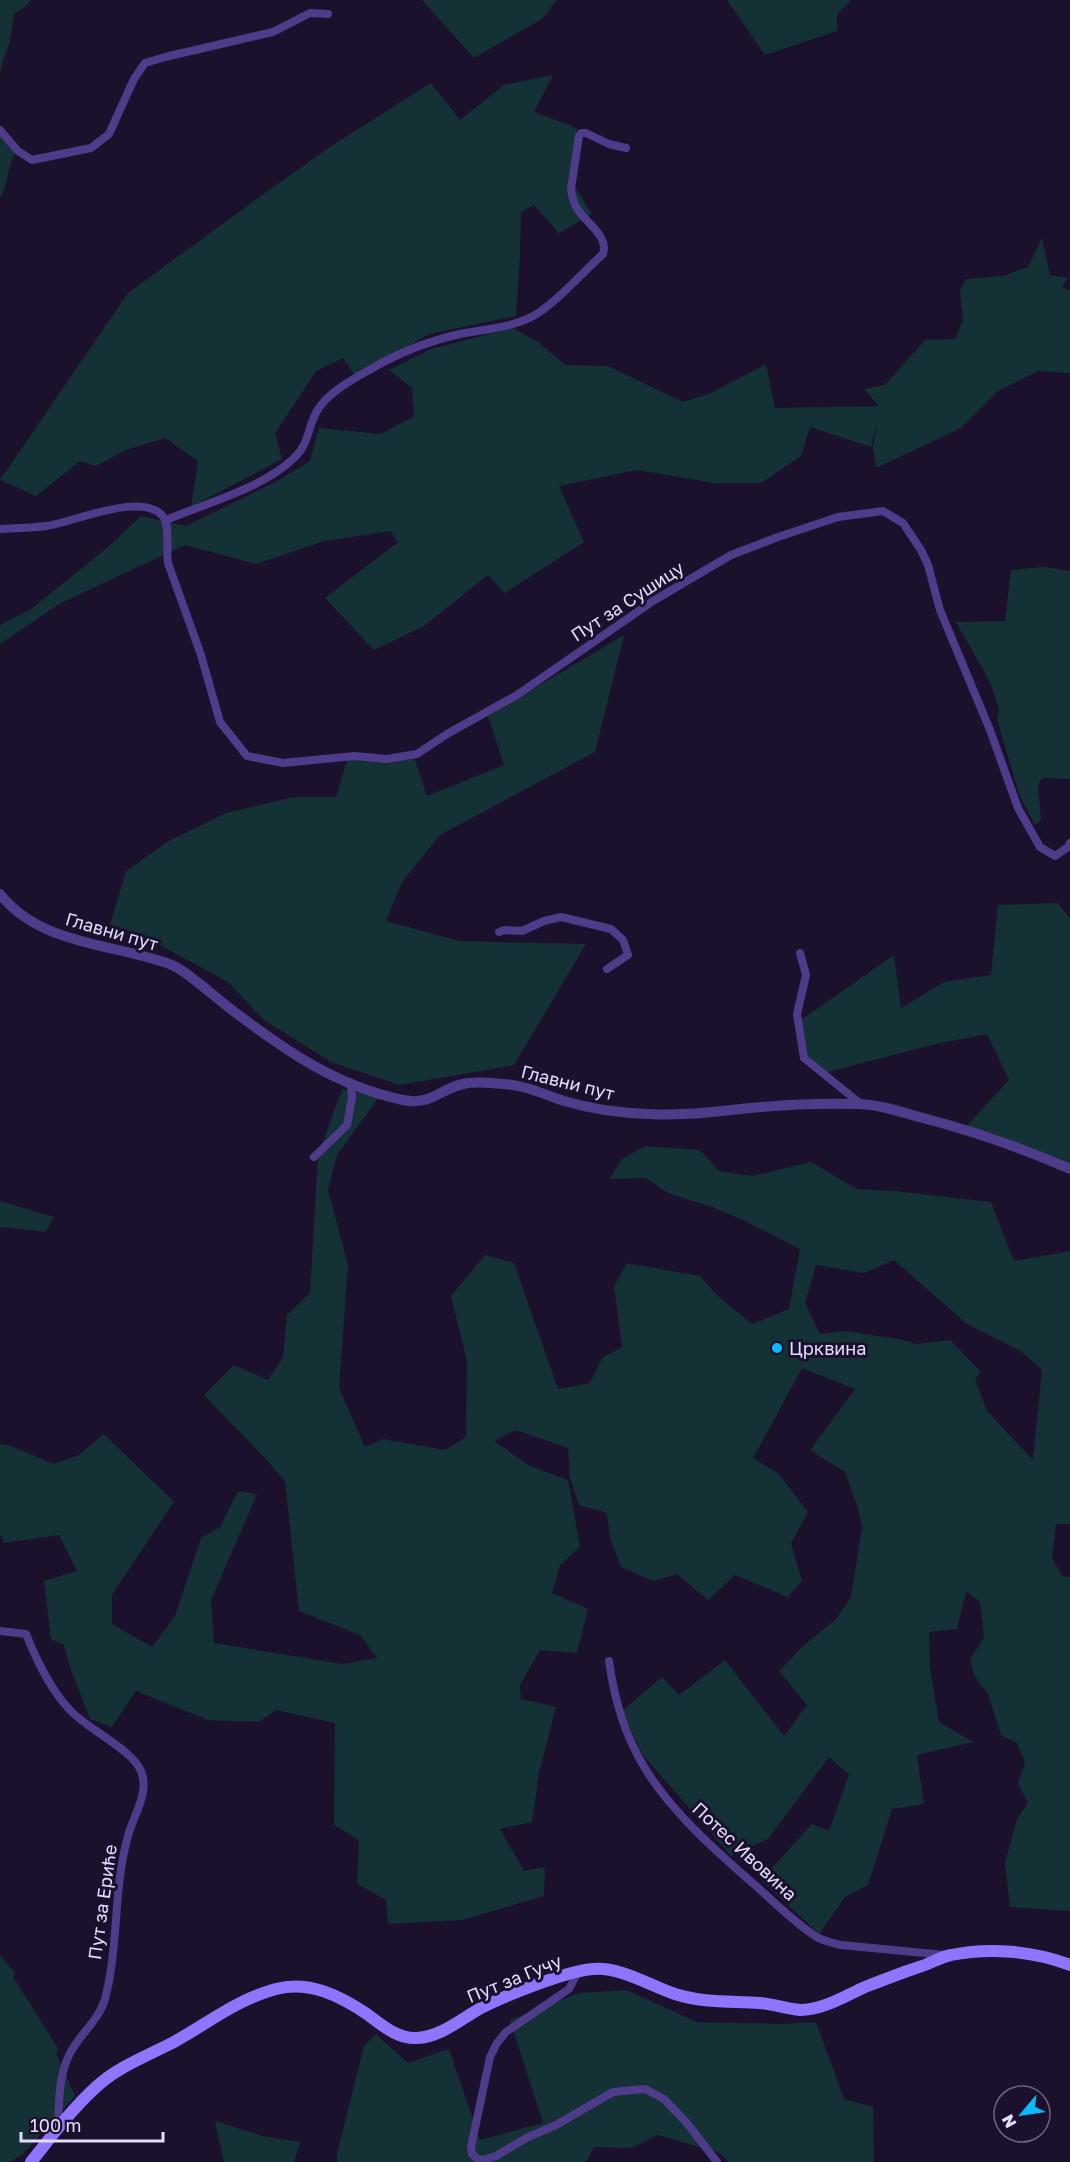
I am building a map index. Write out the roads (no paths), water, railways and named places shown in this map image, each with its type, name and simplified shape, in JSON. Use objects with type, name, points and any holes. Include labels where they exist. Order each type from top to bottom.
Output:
[{"type":"main road","name":"Пут за Гучу","points":[[31,2162],[97,2086],[112,2075],[241,2002],[279,1988],[304,1986],[320,1990],[350,2003],[389,2031],[403,2037],[418,2038],[434,2034],[498,2001],[578,1972],[605,1969],[621,1972],[693,1998],[714,2002],[763,2003],[799,2010],[825,2005],[895,1974],[949,1955],[1019,1953],[1050,1958],[1070,1965]]},
{"type":"street","points":[[0,130],[18,151],[32,160],[91,148],[109,134],[134,79],[145,63],[273,32],[310,13],[328,14]]},
{"type":"street","points":[[0,529],[48,526],[94,513],[129,507],[155,510],[166,520],[261,482],[281,470],[305,445],[314,417],[325,401],[356,378],[383,362],[440,339],[521,321],[547,306],[604,250],[602,238],[579,212],[572,196],[580,134],[586,133],[609,144],[626,148]]},
{"type":"street","name":"Пут за Сушицу","points":[[166,520],[168,563],[201,655],[220,722],[247,756],[282,763],[355,756],[387,759],[417,754],[447,734],[517,695],[653,601],[731,555],[838,517],[883,511],[903,523],[928,565],[940,610],[990,730],[1018,808],[1040,847],[1055,855],[1068,847],[1070,843]]},
{"type":"street","name":"Главни пут","points":[[0,894],[21,916],[47,930],[174,966],[261,1032],[315,1067],[367,1091],[418,1102],[429,1100],[452,1087],[465,1084],[506,1084],[525,1087],[588,1107],[670,1115],[764,1107],[861,1104],[896,1110],[964,1129],[1070,1169]]},
{"type":"street","points":[[499,933],[505,930],[522,931],[544,921],[561,917],[611,929],[623,940],[628,955],[607,969]]},
{"type":"street","points":[[800,953],[806,975],[797,1014],[804,1058],[861,1104]]},
{"type":"street","points":[[314,1157],[346,1125],[352,1098],[351,1085]]},
{"type":"street","name":"Пут за Ериће","points":[[0,1631],[26,1634],[50,1682],[69,1710],[129,1757],[140,1768],[143,1778],[144,1791],[124,1852],[104,2001],[96,2017],[66,2060],[59,2095],[58,2129]]},
{"type":"street","name":"Потес Ивовина","points":[[609,1661],[613,1695],[643,1766],[698,1833],[782,1910],[817,1937],[828,1942],[949,1955]]},
{"type":"street","points":[[578,1972],[569,1989],[506,2032],[497,2043],[490,2057],[471,2146],[472,2154],[483,2160],[496,2156],[613,2092],[645,2089],[664,2099],[686,2122],[717,2162]]},
{"type":"place","name":"Црквина","points":[[777,1348]]}]
